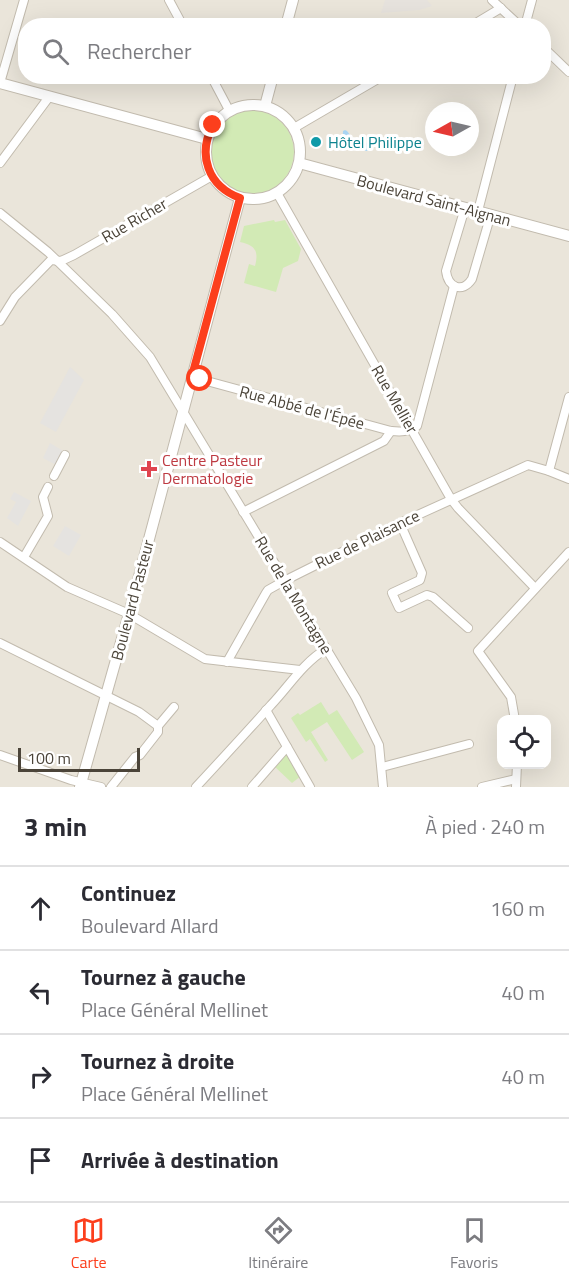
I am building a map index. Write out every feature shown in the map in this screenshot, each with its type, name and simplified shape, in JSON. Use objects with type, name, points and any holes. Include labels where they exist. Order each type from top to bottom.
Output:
[{"type":"street","points":[[19,18],[24,0]]},
{"type":"street","points":[[169,0],[179,18]]},
{"type":"street","points":[[288,18],[293,0]]},
{"type":"street","points":[[492,0],[512,18]]},
{"type":"street","points":[[527,18],[532,0]]},
{"type":"street","points":[[484,18],[501,8]]},
{"type":"street","points":[[18,21],[0,83],[207,139]]},
{"type":"street","points":[[551,55],[569,72]]},
{"type":"street","points":[[215,84],[229,110]]},
{"type":"street","points":[[265,106],[271,84]]},
{"type":"street","points":[[294,128],[369,84]]},
{"type":"street","points":[[478,211],[511,84]]},
{"type":"street","points":[[0,163],[49,97]]},
{"type":"street","points":[[249,104],[265,106],[280,113],[294,128],[300,146],[299,163],[292,178],[277,193],[257,199],[240,198],[226,191],[212,176],[206,155],[207,139],[213,125],[229,110],[249,104]]},
{"type":"street","name":"Boulevard Saint-Aignan","points":[[299,163],[569,236]]},
{"type":"street","name":"Rue Richer","points":[[0,321],[15,297],[51,261],[61,261],[74,255],[212,176]]},
{"type":"street","name":"Rue Mellier","points":[[277,193],[451,499],[535,588]]},
{"type":"street","name":"Boulevard Pasteur","points":[[81,785],[240,198]]},
{"type":"street","points":[[465,208],[446,271],[447,278],[454,286],[468,285],[472,279],[490,214]]},
{"type":"street","name":"Rue de la Montagne","points":[[0,213],[48,252],[112,314],[150,357],[356,698],[379,744],[382,767],[381,786]]},
{"type":"street","points":[[412,430],[417,426],[454,286]]},
{"type":"street","name":"Rue Abbé de l'Épée","points":[[192,376],[391,431],[412,430]]},
{"type":"street","points":[[549,471],[569,397]]},
{"type":"street","points":[[243,512],[384,441],[391,431]]},
{"type":"street","points":[[54,476],[65,456]]},
{"type":"street","name":"Rue de Plaisance","points":[[227,662],[268,590],[284,580],[380,532],[528,465],[569,479]]},
{"type":"street","points":[[24,557],[48,516],[43,497],[48,487]]},
{"type":"street","points":[[400,523],[422,573],[420,580],[393,593],[399,608],[427,595],[433,597],[468,628]]},
{"type":"street","points":[[0,542],[67,587],[129,614],[205,659],[300,670]]},
{"type":"street","points":[[514,715],[512,697],[478,651],[569,552]]},
{"type":"street","points":[[0,643],[139,712],[158,726]]},
{"type":"street","points":[[196,787],[300,670],[326,650]]},
{"type":"street","points":[[111,787],[135,757],[140,755],[158,732],[158,726],[174,707]]},
{"type":"street","points":[[266,710],[310,787]]},
{"type":"street","points":[[382,767],[470,744]]},
{"type":"street","points":[[252,787],[287,747]]},
{"type":"street","points":[[0,755],[81,785],[100,787]]},
{"type":"street","points":[[482,787],[516,783]]},
{"type":"shaded area","points":[[0,0],[569,0],[569,787],[0,787]]},
{"type":"shaded area","points":[[385,0],[427,0],[432,6],[419,10],[381,13]]},
{"type":"shaded area","points":[[70,367],[84,380],[56,432],[40,423]]},
{"type":"shaded area","points":[[50,443],[65,452],[58,466],[43,458]]},
{"type":"shaded area","points":[[14,492],[31,501],[18,526],[7,518],[16,502],[10,499]]},
{"type":"shaded area","points":[[65,526],[81,535],[69,556],[53,546]]},
{"type":"green space","points":[[252,110],[268,113],[282,122],[291,136],[294,152],[291,168],[282,182],[268,191],[252,194],[236,191],[222,182],[213,168],[210,152],[213,136],[222,122],[236,113]]},
{"type":"green space","points":[[274,220],[275,222],[285,220],[301,249],[298,261],[283,268],[276,292],[244,283],[249,264],[255,266],[256,253],[252,247],[240,242],[244,226]]},
{"type":"green space","points":[[321,702],[329,715],[337,710],[364,752],[352,760],[327,722],[311,732],[328,760],[325,762],[310,739],[306,742],[291,718]]},
{"type":"green space","points":[[287,751],[301,776],[292,783],[274,766]]},
{"type":"water","points":[[345,130],[355,141],[369,143],[370,150],[346,145],[343,138]]},
{"type":"place","name":"Hôtel Philippe","points":[[316,142]]},
{"type":"place","name":"Centre Pasteur Dermatologie","points":[[149,469]]},
{"type":"route","points":[[200,379],[192,376],[240,198],[220,186],[209,169],[206,147],[213,125]]}]
